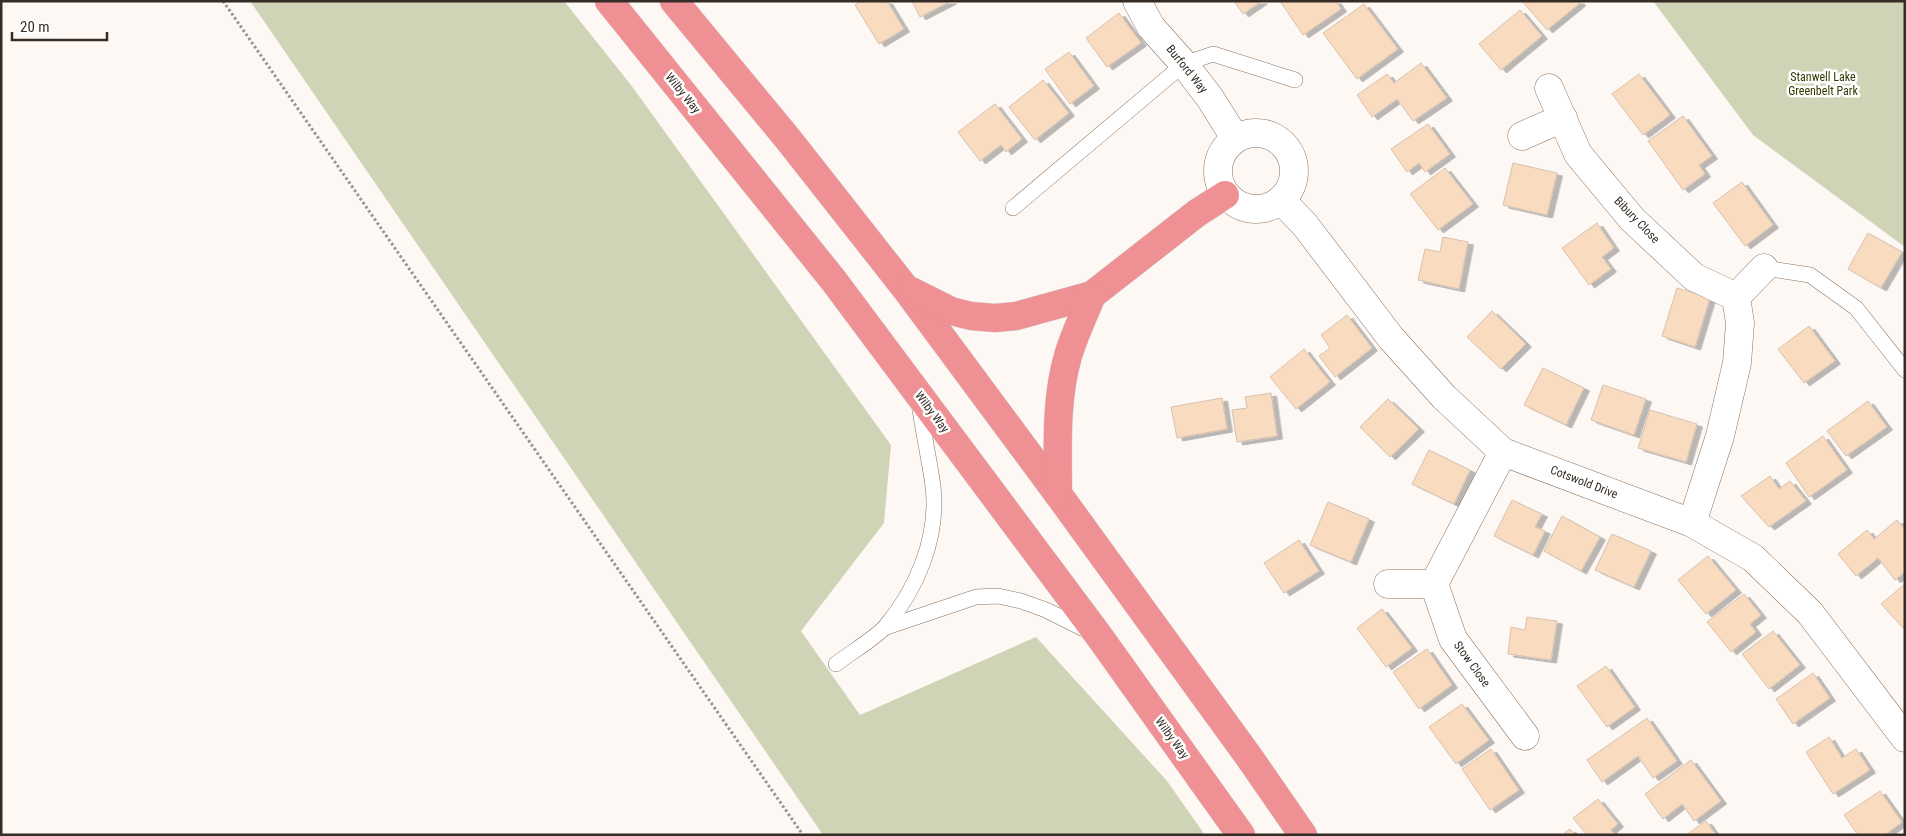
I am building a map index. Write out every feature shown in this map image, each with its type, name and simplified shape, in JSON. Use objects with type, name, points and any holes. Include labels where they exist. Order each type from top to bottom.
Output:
[{"type":"highway","name":"Wilby Way","points":[[608,1],[834,281],[1098,636],[1241,835]]},
{"type":"highway","points":[[674,1],[788,139],[906,289],[1058,494],[1303,835]]},
{"type":"highway","points":[[906,289],[951,310],[971,316],[995,318],[1016,316],[1092,295],[1197,213],[1225,195]]},
{"type":"highway","points":[[1058,494],[1058,435],[1063,377],[1068,355],[1092,295]]},
{"type":"street","name":"Burford Way","points":[[1138,1],[1152,27],[1210,98],[1235,138]]},
{"type":"street","name":"Bibury Close","points":[[1549,88],[1578,154],[1632,219],[1694,277],[1736,297]]},
{"type":"street","points":[[1522,136],[1563,118]]},
{"type":"street","points":[[1248,133],[1262,133],[1276,138],[1287,148],[1293,160],[1294,175],[1290,188],[1281,200],[1271,207],[1246,208],[1234,203],[1225,195],[1219,183],[1217,170],[1219,158],[1225,147],[1235,138],[1248,133]]},
{"type":"street","name":"Cotswold Drive","points":[[1281,200],[1305,225],[1391,338],[1444,397],[1503,452],[1692,523],[1753,558],[1810,613],[1905,738]]},
{"type":"street","points":[[1692,523],[1720,436],[1737,363],[1740,323],[1736,297],[1764,268]]},
{"type":"street","points":[[1388,584],[1434,584],[1503,452]]},
{"type":"street","name":"Stow Close","points":[[1434,584],[1453,638],[1525,736]]},
{"type":"lane","points":[[1013,208],[1184,64],[1213,54],[1295,80]]},
{"type":"lane","points":[[1764,268],[1810,275],[1856,308],[1905,370]]},
{"type":"lane","points":[[836,664],[884,628],[912,590],[928,548],[933,518],[933,487],[917,392]]},
{"type":"lane","points":[[884,628],[976,597],[998,596],[1021,601],[1046,610],[1098,636]]},
{"type":"path","points":[[223,1],[803,835]]},
{"type":"green space","points":[[250,1],[564,1],[631,85],[891,445],[884,523],[801,631],[860,715],[1036,637],[1167,781],[1205,835],[823,835]]},
{"type":"green space","name":"Stanwell Lake Greenbelt Park","points":[[1653,1],[1905,1],[1905,247],[1753,135]]},
{"type":"building","points":[[861,1],[887,1],[904,29],[879,44],[855,5]]},
{"type":"building","points":[[912,1],[951,1],[920,17]]},
{"type":"building","points":[[1234,1],[1262,1],[1243,14]]},
{"type":"building","points":[[1280,1],[1336,1],[1341,9],[1303,35]]},
{"type":"building","points":[[1522,1],[1579,1],[1580,3],[1547,30]]},
{"type":"building","points":[[1364,4],[1398,49],[1357,79],[1323,33]]},
{"type":"building","points":[[1520,10],[1542,36],[1501,70],[1479,44]]},
{"type":"building","points":[[1119,13],[1141,43],[1107,67],[1086,38]]},
{"type":"building","points":[[1069,52],[1094,86],[1070,104],[1045,69]]},
{"type":"building","points":[[1421,63],[1447,98],[1413,121],[1397,99],[1372,117],[1357,95],[1387,74],[1394,83]]},
{"type":"building","points":[[1639,74],[1670,115],[1643,135],[1612,94]]},
{"type":"building","points":[[1043,80],[1069,113],[1035,140],[1009,107]]},
{"type":"building","points":[[995,104],[1022,139],[1006,152],[1001,145],[980,161],[958,132]]},
{"type":"building","points":[[1683,116],[1712,156],[1699,165],[1705,174],[1683,190],[1648,141]]},
{"type":"building","points":[[1428,124],[1450,154],[1425,172],[1419,163],[1407,172],[1391,149]]},
{"type":"building","points":[[1513,163],[1557,173],[1547,215],[1503,205]]},
{"type":"building","points":[[1445,168],[1473,204],[1438,230],[1410,194]]},
{"type":"building","points":[[1742,182],[1773,225],[1745,246],[1713,203]]},
{"type":"building","points":[[1597,223],[1614,248],[1602,257],[1611,269],[1589,285],[1562,248]]},
{"type":"building","points":[[1868,233],[1902,252],[1881,288],[1848,269]]},
{"type":"building","points":[[1443,237],[1468,242],[1459,289],[1418,280],[1425,249],[1440,252]]},
{"type":"building","points":[[1677,288],[1710,298],[1695,347],[1662,336]]},
{"type":"building","points":[[1492,311],[1526,344],[1501,369],[1467,337]]},
{"type":"building","points":[[1347,315],[1372,348],[1335,377],[1319,356],[1330,348],[1321,335]]},
{"type":"building","points":[[1809,326],[1835,361],[1804,383],[1778,349]]},
{"type":"building","points":[[1304,349],[1330,382],[1296,409],[1270,377]]},
{"type":"building","points":[[1543,368],[1584,388],[1566,425],[1524,405]]},
{"type":"building","points":[[1603,385],[1646,399],[1634,435],[1591,420]]},
{"type":"building","points":[[1271,393],[1277,436],[1237,442],[1232,410],[1247,408],[1245,397]]},
{"type":"building","points":[[1222,398],[1227,429],[1177,438],[1171,407]]},
{"type":"building","points":[[1388,399],[1419,429],[1390,457],[1360,427]]},
{"type":"building","points":[[1868,401],[1887,427],[1846,456],[1827,431]]},
{"type":"building","points":[[1650,410],[1697,424],[1686,462],[1638,448]]},
{"type":"building","points":[[1823,436],[1847,470],[1809,497],[1786,463]]},
{"type":"building","points":[[1429,450],[1470,470],[1454,504],[1412,484]]},
{"type":"building","points":[[1770,476],[1779,489],[1790,481],[1806,501],[1769,527],[1741,496]]},
{"type":"building","points":[[1512,500],[1542,514],[1535,527],[1545,531],[1533,555],[1494,536]]},
{"type":"building","points":[[1328,502],[1369,519],[1351,562],[1310,545]]},
{"type":"building","points":[[1562,516],[1600,537],[1581,571],[1544,551]]},
{"type":"building","points":[[1897,520],[1905,529],[1905,572],[1895,580],[1878,558],[1856,576],[1838,554],[1867,530],[1874,539]]},
{"type":"building","points":[[1612,534],[1651,551],[1634,587],[1595,570]]},
{"type":"building","points":[[1299,540],[1319,571],[1284,593],[1264,563]]},
{"type":"building","points":[[1708,556],[1736,590],[1706,614],[1678,580]]},
{"type":"building","points":[[1905,584],[1905,630],[1881,604]]},
{"type":"building","points":[[1744,594],[1761,615],[1750,624],[1756,632],[1731,652],[1707,622]]},
{"type":"building","points":[[1382,609],[1412,648],[1386,667],[1357,628]]},
{"type":"building","points":[[1527,617],[1557,621],[1551,660],[1508,654],[1511,627],[1525,630]]},
{"type":"building","points":[[1773,631],[1800,665],[1769,689],[1742,654]]},
{"type":"building","points":[[1427,649],[1452,685],[1419,709],[1393,672]]},
{"type":"building","points":[[1606,666],[1635,707],[1607,727],[1577,686]]},
{"type":"building","points":[[1813,673],[1830,698],[1793,724],[1776,699]]},
{"type":"building","points":[[1462,704],[1489,740],[1456,764],[1429,727]]},
{"type":"building","points":[[1647,718],[1677,761],[1653,778],[1638,756],[1602,782],[1587,760]]},
{"type":"building","points":[[1829,737],[1842,758],[1856,749],[1870,770],[1833,794],[1806,752]]},
{"type":"building","points":[[1491,749],[1519,790],[1490,810],[1462,769]]},
{"type":"building","points":[[1691,760],[1721,801],[1694,821],[1682,804],[1663,819],[1645,794]]},
{"type":"building","points":[[1880,791],[1902,822],[1885,835],[1858,835],[1844,815]]},
{"type":"building","points":[[1598,799],[1618,824],[1611,830],[1615,835],[1587,835],[1573,818]]},
{"type":"building","points":[[1706,821],[1716,835],[1686,835]]},
{"type":"building","points":[[1570,829],[1575,835],[1562,835]]}]
